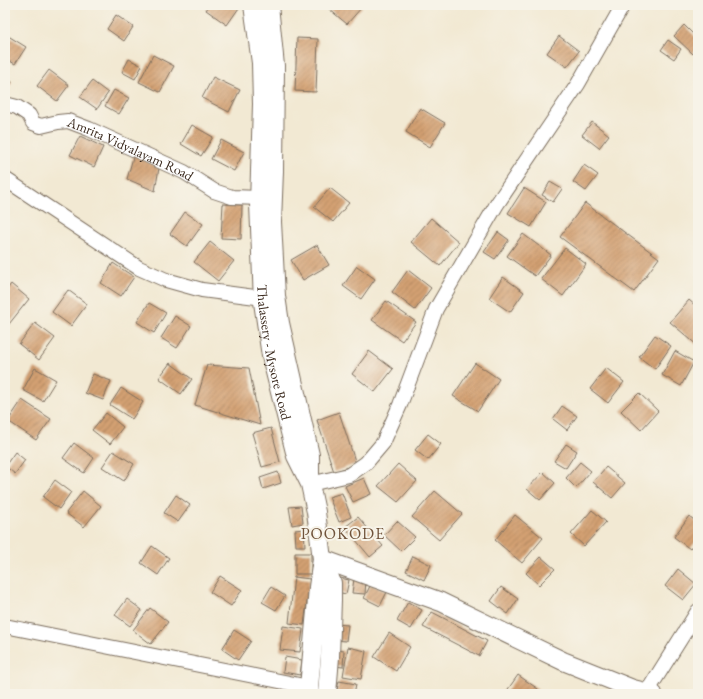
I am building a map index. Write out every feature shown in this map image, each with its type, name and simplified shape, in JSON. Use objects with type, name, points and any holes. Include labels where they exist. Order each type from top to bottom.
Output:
[{"type":"main road","name":"Thalassery - Mysore Road","points":[[253,5],[261,63],[262,104],[260,248],[263,298],[271,356],[296,456],[310,484],[316,512],[322,559],[318,587],[309,691]]},
{"type":"main road","points":[[269,5],[274,66],[274,171],[272,222],[276,296],[280,323],[310,455],[310,484]]},
{"type":"main road","points":[[322,559],[441,602],[563,661],[633,689],[650,693]]},
{"type":"main road","points":[[322,559],[332,583],[327,694]]},
{"type":"street","points":[[310,484],[348,475],[366,463],[383,443],[400,405],[436,309],[498,204],[578,84],[623,5]]},
{"type":"street","name":"Amrita Vidyalayam Road","points":[[5,104],[17,107],[29,115],[33,123],[41,126],[68,121],[89,129],[184,172],[214,192],[232,197],[260,198]]},
{"type":"street","points":[[5,179],[139,268],[166,280],[202,290],[263,298]]},
{"type":"street","points":[[650,693],[698,611]]},
{"type":"street","points":[[5,626],[309,691]]},
{"type":"building","points":[[210,5],[241,5],[227,25],[206,10]]},
{"type":"building","points":[[333,5],[360,5],[362,7],[347,24],[329,9]]},
{"type":"building","points":[[116,15],[133,27],[124,41],[107,29]]},
{"type":"building","points":[[684,25],[698,39],[698,48],[693,54],[674,36]]},
{"type":"building","points":[[5,34],[26,47],[15,64],[5,58]]},
{"type":"building","points":[[559,36],[579,51],[567,67],[547,53]]},
{"type":"building","points":[[297,38],[318,39],[316,92],[295,91]]},
{"type":"building","points":[[668,40],[681,49],[674,59],[661,50]]},
{"type":"building","points":[[153,55],[174,66],[160,92],[139,82]]},
{"type":"building","points":[[129,59],[142,66],[135,79],[122,72]]},
{"type":"building","points":[[49,70],[69,85],[57,101],[37,86]]},
{"type":"building","points":[[5,77],[12,82],[5,92]]},
{"type":"building","points":[[213,77],[240,90],[229,112],[202,98]]},
{"type":"building","points":[[92,81],[108,93],[97,109],[80,97]]},
{"type":"building","points":[[114,90],[129,98],[119,114],[105,106]]},
{"type":"building","points":[[420,108],[445,123],[430,147],[406,132]]},
{"type":"building","points":[[592,122],[609,135],[599,148],[582,135]]},
{"type":"building","points":[[192,125],[213,137],[201,156],[181,144]]},
{"type":"building","points":[[80,136],[103,147],[94,167],[70,155]]},
{"type":"building","points":[[221,140],[244,152],[234,171],[211,159]]},
{"type":"building","points":[[134,154],[159,168],[155,191],[127,179]]},
{"type":"building","points":[[584,165],[598,175],[586,191],[573,182]]},
{"type":"building","points":[[550,182],[562,189],[553,202],[542,195]]},
{"type":"building","points":[[330,188],[349,203],[333,222],[314,207]]},
{"type":"building","points":[[524,188],[546,202],[531,227],[508,213]]},
{"type":"building","points":[[585,203],[659,258],[634,292],[560,237]]},
{"type":"building","points":[[223,204],[242,205],[241,239],[221,238]]},
{"type":"building","points":[[185,212],[203,224],[187,246],[170,234]]},
{"type":"building","points":[[431,218],[459,242],[440,266],[411,242]]},
{"type":"building","points":[[498,232],[509,240],[495,259],[484,252]]},
{"type":"building","points":[[523,234],[551,255],[535,276],[507,256]]},
{"type":"building","points":[[210,242],[234,261],[218,281],[194,262]]},
{"type":"building","points":[[317,245],[329,265],[303,280],[291,260]]},
{"type":"building","points":[[565,248],[586,264],[563,296],[541,279]]},
{"type":"building","points":[[113,263],[134,277],[121,296],[101,283]]},
{"type":"building","points":[[357,266],[375,279],[361,299],[343,286]]},
{"type":"building","points":[[408,270],[431,288],[415,310],[392,292]]},
{"type":"building","points":[[503,277],[524,292],[510,312],[489,298]]},
{"type":"building","points":[[11,284],[29,299],[5,329],[5,292]]},
{"type":"building","points":[[68,290],[87,304],[71,326],[52,312]]},
{"type":"building","points":[[689,300],[698,308],[698,346],[670,322]]},
{"type":"building","points":[[386,301],[416,322],[402,341],[372,320]]},
{"type":"building","points":[[149,303],[166,313],[154,333],[137,322]]},
{"type":"building","points":[[175,316],[191,326],[177,348],[161,338]]},
{"type":"building","points":[[35,323],[55,338],[39,360],[19,344]]},
{"type":"building","points":[[655,335],[671,346],[655,369],[639,357]]},
{"type":"building","points":[[369,351],[393,369],[375,392],[352,374]]},
{"type":"building","points":[[675,351],[694,362],[681,386],[662,375]]},
{"type":"building","points":[[170,363],[192,379],[181,394],[159,378]]},
{"type":"building","points":[[475,363],[499,379],[478,411],[453,396]]},
{"type":"building","points":[[207,365],[249,368],[260,425],[195,405]]},
{"type":"building","points":[[35,368],[56,380],[43,401],[23,390]]},
{"type":"building","points":[[606,368],[624,382],[608,403],[590,389]]},
{"type":"building","points":[[93,374],[111,381],[103,400],[85,393]]},
{"type":"building","points":[[121,388],[143,402],[132,419],[110,405]]},
{"type":"building","points":[[639,393],[658,411],[641,430],[621,411]]},
{"type":"building","points":[[22,400],[51,419],[36,440],[8,421]]},
{"type":"building","points":[[562,406],[577,416],[567,430],[553,419]]},
{"type":"building","points":[[339,412],[356,464],[334,472],[317,420]]},
{"type":"building","points":[[106,413],[123,427],[110,444],[92,430]]},
{"type":"building","points":[[271,428],[280,462],[262,467],[252,433]]},
{"type":"building","points":[[428,434],[441,444],[428,460],[415,450]]},
{"type":"building","points":[[74,443],[94,458],[84,473],[63,458]]},
{"type":"building","points":[[566,444],[577,451],[566,468],[554,461]]},
{"type":"building","points":[[113,451],[134,464],[124,481],[102,467]]},
{"type":"building","points":[[15,452],[25,460],[15,474],[5,466]]},
{"type":"building","points":[[580,462],[591,471],[576,488],[566,478]]},
{"type":"building","points":[[398,464],[417,481],[398,502],[378,486]]},
{"type":"building","points":[[606,467],[625,483],[612,498],[593,482]]},
{"type":"building","points":[[278,472],[281,483],[263,489],[260,478]]},
{"type":"building","points":[[543,472],[555,483],[540,500],[527,489]]},
{"type":"building","points":[[364,478],[371,494],[353,502],[345,486]]},
{"type":"building","points":[[55,480],[71,492],[59,509],[43,497]]},
{"type":"building","points":[[83,491],[101,506],[84,527],[66,513]]},
{"type":"building","points":[[435,491],[462,514],[439,540],[412,517]]},
{"type":"building","points":[[342,493],[351,517],[339,522],[329,497]]},
{"type":"building","points":[[176,495],[190,505],[178,522],[164,513]]},
{"type":"building","points":[[301,506],[303,523],[292,525],[289,507]]},
{"type":"building","points":[[592,510],[606,522],[584,546],[571,534]]},
{"type":"building","points":[[515,515],[543,538],[522,563],[495,540]]},
{"type":"building","points":[[689,516],[698,523],[698,539],[690,549],[674,537]]},
{"type":"building","points":[[358,517],[383,546],[370,557],[345,527]]},
{"type":"building","points":[[397,521],[415,537],[401,551],[384,535]]},
{"type":"building","points":[[304,529],[305,546],[296,546],[295,530]]},
{"type":"building","points":[[152,546],[169,558],[158,575],[141,563]]},
{"type":"building","points":[[295,553],[311,553],[311,574],[295,574]]},
{"type":"building","points":[[413,556],[431,565],[424,580],[406,571]]},
{"type":"building","points":[[541,557],[555,569],[539,585],[526,573]]},
{"type":"building","points":[[678,569],[696,584],[683,600],[665,586]]},
{"type":"building","points":[[220,576],[242,590],[231,606],[210,592]]},
{"type":"building","points":[[294,577],[310,579],[304,625],[289,623]]},
{"type":"building","points":[[340,578],[349,580],[346,594],[337,592]]},
{"type":"building","points":[[354,579],[366,580],[365,594],[352,593]]},
{"type":"building","points":[[371,584],[387,592],[380,606],[364,598]]},
{"type":"building","points":[[271,587],[285,596],[276,610],[262,602]]},
{"type":"building","points":[[501,587],[518,599],[508,614],[491,601]]},
{"type":"building","points":[[127,599],[142,610],[130,626],[115,615]]},
{"type":"building","points":[[408,602],[422,610],[411,629],[397,621]]},
{"type":"building","points":[[150,608],[168,622],[151,644],[133,630]]},
{"type":"building","points":[[432,612],[487,641],[479,656],[423,627]]},
{"type":"building","points":[[336,624],[348,625],[346,641],[334,640]]},
{"type":"building","points":[[283,626],[303,629],[300,652],[280,650]]},
{"type":"building","points":[[234,630],[251,641],[238,660],[222,649]]},
{"type":"building","points":[[389,633],[410,647],[396,671],[374,657]]},
{"type":"building","points":[[348,647],[366,651],[361,679],[343,676]]},
{"type":"building","points":[[336,650],[344,651],[343,667],[334,666]]},
{"type":"building","points":[[285,657],[302,660],[300,675],[283,672]]},
{"type":"building","points":[[518,675],[538,689],[534,694],[509,694],[506,692]]},
{"type":"building","points":[[339,681],[356,684],[354,694],[336,694]]},
{"type":"district","name":"POOKODE","points":[[343,533]]}]
